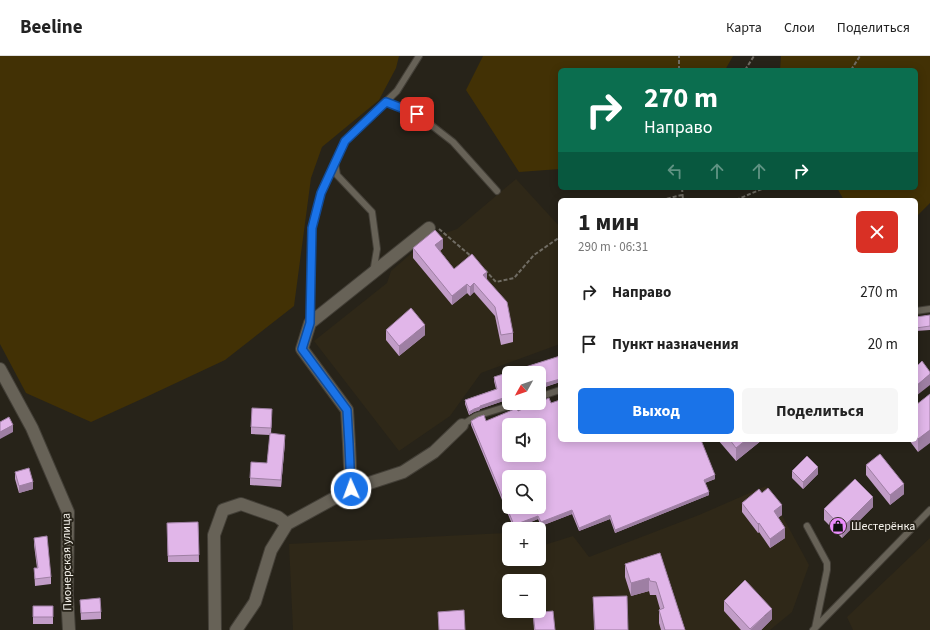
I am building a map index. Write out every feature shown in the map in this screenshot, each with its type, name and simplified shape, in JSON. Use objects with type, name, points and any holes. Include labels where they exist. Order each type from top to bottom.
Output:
[{"type":"street","points":[[351,489],[347,410],[302,349],[310,323],[429,228]]},
{"type":"street","name":"Пионерская улица","points":[[0,369],[32,428],[68,512],[67,595],[69,630]]},
{"type":"street","points":[[236,630],[255,602],[271,550],[287,524],[351,489],[403,472],[434,452],[462,425]]},
{"type":"street","points":[[214,535],[215,630]]},
{"type":"lane","points":[[310,323],[312,228],[321,193],[345,141],[397,91],[419,56]]},
{"type":"lane","points":[[386,102],[417,114],[453,142],[497,191]]},
{"type":"lane","points":[[335,164],[337,174],[372,212],[377,249],[374,267],[371,274]]},
{"type":"lane","points":[[918,311],[930,309]]},
{"type":"lane","points":[[546,395],[558,391]]},
{"type":"lane","points":[[462,425],[476,416],[502,408]]},
{"type":"lane","points":[[214,535],[223,510],[241,504],[278,517],[287,524]]},
{"type":"lane","points":[[814,629],[930,510]]},
{"type":"lane","points":[[807,526],[827,563],[827,570],[814,629]]},
{"type":"path","points":[[679,56],[679,68]]},
{"type":"path","points":[[746,68],[754,56]]},
{"type":"path","points":[[852,68],[860,56]]},
{"type":"path","points":[[682,190],[683,198]]},
{"type":"path","points":[[741,198],[759,190]]},
{"type":"path","points":[[669,198],[682,195]]},
{"type":"path","points":[[429,228],[440,229],[475,260]]},
{"type":"path","points":[[484,269],[496,282],[514,278],[534,255],[558,238]]},
{"type":"shaded area","points":[[0,56],[399,56],[396,68],[379,100],[322,147],[311,178],[294,306],[225,360],[91,422],[26,393],[0,344]]},
{"type":"shaded area","points":[[483,56],[733,56],[726,68],[558,68],[558,169],[519,172],[466,90]]},
{"type":"shaded area","points":[[781,56],[930,56],[930,203],[918,215],[918,198],[843,198],[838,190],[918,190],[918,68],[780,68]]},
{"type":"shaded area","points":[[516,179],[558,225],[558,345],[481,373],[450,416],[399,451],[314,341],[387,283],[391,271],[428,239],[457,229]]},
{"type":"shaded area","points":[[766,486],[809,565],[792,612],[770,630],[293,630],[289,544],[502,533],[502,566],[546,566],[546,544],[573,536],[589,557],[699,515]]},
{"type":"shaded area","points":[[930,538],[930,630],[853,630],[847,617]]},
{"type":"building","points":[[435,230],[443,239],[435,245],[454,269],[472,254],[487,272],[483,275],[507,302],[513,333],[501,335],[495,307],[474,283],[470,287],[467,284],[452,296],[413,248]]},
{"type":"building","points":[[411,308],[425,325],[399,346],[386,330]]},
{"type":"building","points":[[930,315],[930,326],[918,328],[918,317]]},
{"type":"building","points":[[558,357],[558,380],[546,383],[546,366],[529,366]]},
{"type":"building","points":[[922,361],[930,374],[918,384],[918,365]]},
{"type":"building","points":[[502,374],[502,398],[480,406],[469,412],[465,400],[497,389],[494,377]]},
{"type":"building","points":[[930,394],[930,430],[918,439],[918,403]]},
{"type":"building","points":[[549,398],[551,403],[558,401],[558,442],[702,442],[715,475],[704,480],[709,492],[615,530],[610,515],[579,528],[572,510],[541,522],[538,516],[522,522],[513,522],[509,514],[546,514],[546,470],[502,470],[502,496],[471,421],[484,415],[486,421],[512,410],[546,410],[546,399]]},
{"type":"building","points":[[252,408],[272,409],[271,428],[251,427]]},
{"type":"building","points":[[9,417],[13,425],[0,432],[0,422]]},
{"type":"building","points":[[270,433],[285,435],[281,480],[250,478],[251,462],[267,463]]},
{"type":"building","points":[[732,442],[744,442],[736,448]]},
{"type":"building","points":[[880,454],[904,484],[890,495],[866,465]]},
{"type":"building","points":[[807,456],[818,467],[803,482],[792,471]]},
{"type":"building","points":[[29,468],[33,482],[19,486],[15,472]]},
{"type":"building","points":[[855,479],[873,497],[842,528],[824,509]]},
{"type":"building","points":[[768,488],[782,505],[774,511],[785,528],[770,539],[742,503],[759,489],[762,493]]},
{"type":"building","points":[[198,522],[199,555],[168,556],[167,523]]},
{"type":"building","points":[[47,536],[51,577],[35,579],[34,568],[38,568],[34,538]]},
{"type":"building","points":[[660,553],[685,630],[665,630],[659,610],[664,608],[656,582],[650,581],[649,578],[631,583],[625,564]]},
{"type":"building","points":[[745,580],[772,609],[750,629],[724,601]]},
{"type":"building","points":[[627,596],[628,630],[595,630],[593,597]]},
{"type":"building","points":[[100,598],[101,612],[81,613],[80,600]]},
{"type":"building","points":[[33,606],[53,606],[53,617],[33,617]]},
{"type":"building","points":[[464,610],[465,630],[439,630],[438,612]]},
{"type":"building","points":[[553,611],[555,630],[535,630],[534,618],[546,618],[546,612]]},
{"type":"place","name":"Шестерёнка","points":[[838,526]]},
{"type":"route","points":[[351,489],[347,410],[302,349],[310,323],[312,228],[321,193],[345,141],[386,102],[417,114]]}]
